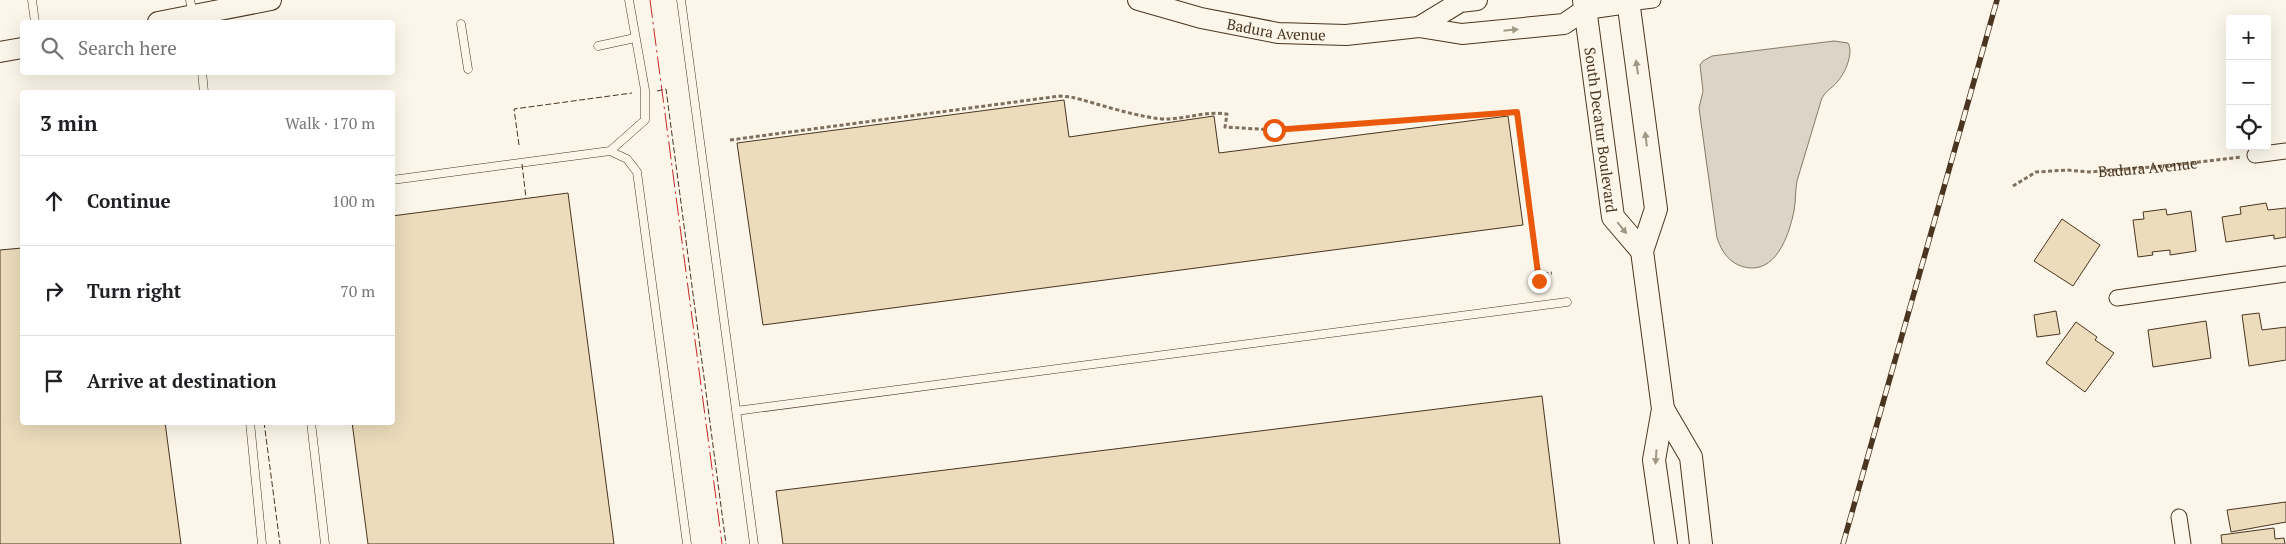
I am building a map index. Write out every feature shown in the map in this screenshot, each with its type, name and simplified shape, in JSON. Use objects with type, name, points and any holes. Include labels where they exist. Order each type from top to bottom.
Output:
[{"type":"main road","points":[[163,20],[191,8],[271,0]]},
{"type":"main road","name":"Badura Avenue","points":[[1138,0],[1201,18],[1278,33],[1346,35],[1419,27],[1462,34],[1564,24],[1580,3],[1628,2]]},
{"type":"main road","name":"Badura Avenue","points":[[1419,27],[1460,2],[1478,0]]},
{"type":"main road","points":[[1628,2],[1656,209],[1642,251],[1663,409],[1654,460],[1666,544]]},
{"type":"main road","name":"South Decatur Boulevard","points":[[1580,3],[1613,217],[1642,251]]},
{"type":"main road","points":[[0,52],[20,48]]},
{"type":"main road","points":[[1663,409],[1691,457],[1702,544]]},
{"type":"street","name":"Badura Avenue","points":[[1628,2],[1653,0]]},
{"type":"street","points":[[2255,155],[2286,151]]},
{"type":"street","points":[[2117,298],[2286,274]]},
{"type":"street","points":[[2179,516],[2183,544]]},
{"type":"lane","points":[[32,0],[35,20]]},
{"type":"lane","points":[[395,180],[610,151],[644,120],[645,90],[629,0]]},
{"type":"lane","points":[[681,0],[754,544]]},
{"type":"lane","points":[[462,24],[468,69]]},
{"type":"lane","points":[[598,46],[635,38]]},
{"type":"lane","points":[[202,75],[204,90]]},
{"type":"lane","points":[[610,151],[627,160],[637,172],[687,544]]},
{"type":"lane","points":[[736,411],[1567,302]]},
{"type":"lane","points":[[250,425],[262,544]]},
{"type":"lane","points":[[311,425],[325,544]]},
{"type":"path","points":[[730,140],[1060,96],[1169,119],[1216,112],[1227,114],[1225,128],[1274,130],[1517,112],[1539,281]]},
{"type":"path","name":"Badura Avenue","points":[[2013,186],[2036,172],[2067,170],[2089,172],[2164,166],[2255,155]]},
{"type":"path","points":[[1538,274],[1552,273]]},
{"type":"shaded area","points":[[1834,41],[1848,43],[1850,47],[1849,57],[1841,77],[1824,95],[1821,101],[1797,181],[1794,211],[1789,231],[1779,251],[1765,265],[1755,268],[1744,267],[1734,263],[1721,248],[1717,238],[1699,108],[1703,91],[1700,65],[1712,56]]},
{"type":"building","points":[[1064,100],[1069,137],[1214,116],[1219,153],[1508,116],[1523,225],[763,325],[737,143]]},
{"type":"building","points":[[568,193],[614,544],[368,544],[352,425],[395,425],[395,216]]},
{"type":"building","points":[[2266,203],[2268,210],[2286,208],[2286,237],[2274,239],[2274,235],[2226,242],[2222,217],[2241,214],[2240,207]]},
{"type":"building","points":[[2166,209],[2167,215],[2191,211],[2196,251],[2170,255],[2170,250],[2152,252],[2153,255],[2138,257],[2133,220],[2144,219],[2143,212]]},
{"type":"building","points":[[2062,219],[2100,245],[2073,286],[2034,261]]},
{"type":"building","points":[[20,248],[20,425],[165,425],[181,544],[0,544],[0,250]]},
{"type":"building","points":[[2056,311],[2060,334],[2037,337],[2034,315]]},
{"type":"building","points":[[2259,313],[2262,330],[2286,327],[2286,360],[2249,366],[2242,315]]},
{"type":"building","points":[[2206,321],[2211,358],[2153,367],[2148,330]]},
{"type":"building","points":[[2076,322],[2097,337],[2095,340],[2114,353],[2085,392],[2046,363]]},
{"type":"building","points":[[1542,396],[1560,544],[783,544],[776,491]]},
{"type":"building","points":[[2286,502],[2286,522],[2231,532],[2227,510]]},
{"type":"building","points":[[2274,528],[2275,539],[2284,538],[2285,544],[2222,544],[2221,535]]},
{"type":"railway","points":[[1843,544],[1997,0]]},
{"type":"fence","points":[[657,91],[666,89],[726,544]]},
{"type":"fence","points":[[519,145],[514,109],[632,93]]},
{"type":"fence","points":[[522,164],[526,198]]},
{"type":"fence","points":[[264,425],[280,544]]},
{"type":"power","points":[[650,0],[722,544]]},
{"type":"route","points":[[1274,130],[1355,126],[1517,112],[1539,281]]}]
